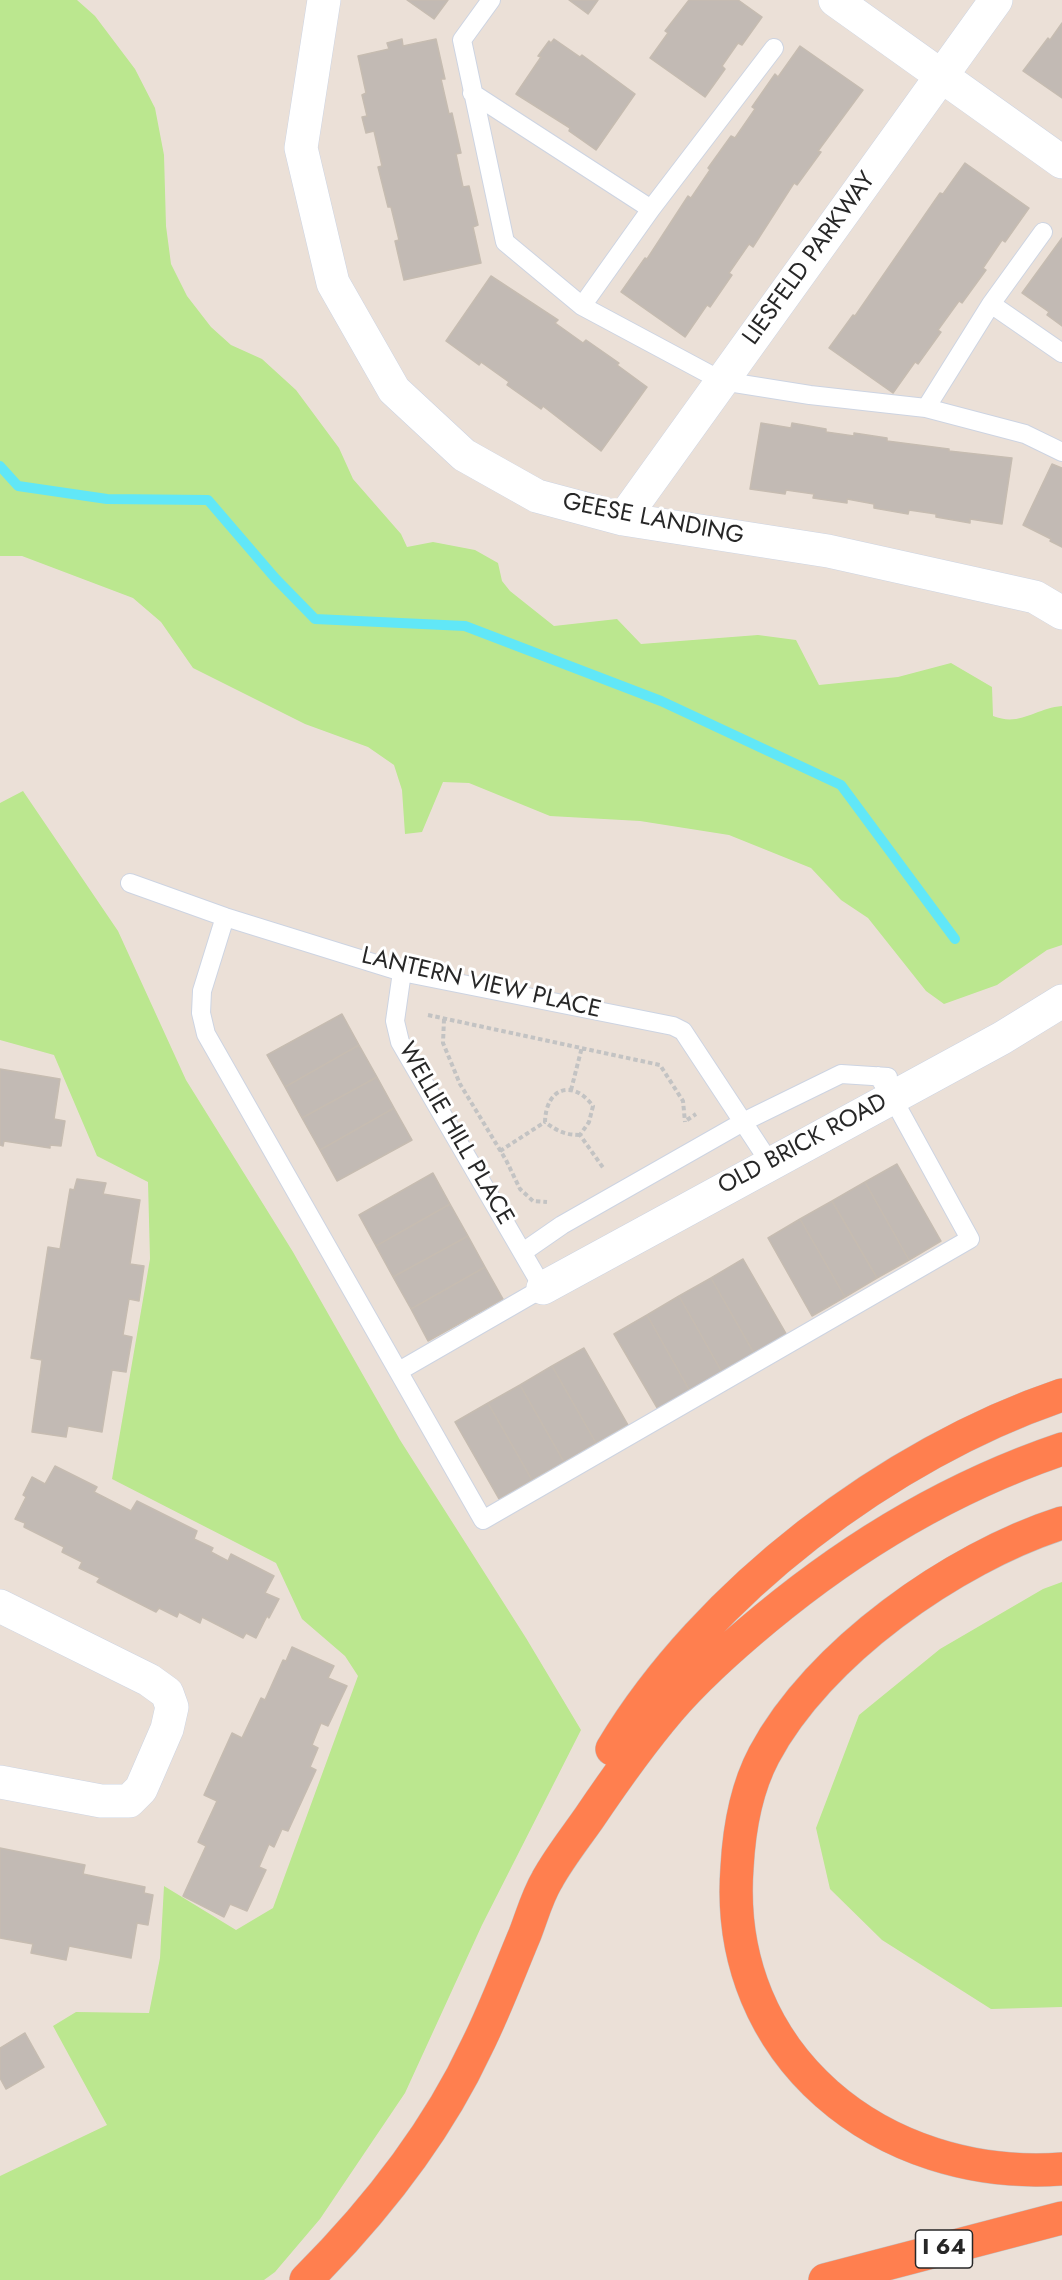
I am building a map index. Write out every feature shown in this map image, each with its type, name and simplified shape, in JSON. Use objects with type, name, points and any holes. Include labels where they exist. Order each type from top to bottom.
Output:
[{"type":"highway","points":[[306,2280],[361,2222],[404,2168],[446,2105],[481,2038],[546,1881],[597,1775],[623,1731],[691,1645],[760,1575],[819,1527],[879,1485],[984,1426],[1062,1395]]},
{"type":"highway","points":[[546,1881],[645,1739],[708,1669],[747,1634],[812,1581],[911,1516],[980,1482],[1062,1449]]},
{"type":"highway","points":[[1062,1523],[997,1550],[923,1592],[881,1623],[811,1689],[784,1723],[764,1756],[747,1799],[738,1847],[735,1887],[739,1939],[748,1977],[761,2008],[797,2065],[829,2097],[847,2112],[873,2128],[929,2152],[960,2162],[1019,2170],[1062,2169]]},
{"type":"highway","name":"I 64","points":[[825,2280],[1062,2218]]},
{"type":"street","name":"GEESE LANDING","points":[[324,0],[301,148],[333,283],[394,390],[464,455],[537,496],[623,519],[828,551],[1035,597],[1062,613]]},
{"type":"street","points":[[835,0],[1062,162]]},
{"type":"street","name":"LIESFELD PARKWAY","points":[[623,519],[996,0]]},
{"type":"street","name":"OLD BRICK ROAD","points":[[543,1288],[770,1163],[885,1087],[926,1079],[1002,1038],[1062,1001]]},
{"type":"street","points":[[0,1606],[149,1680],[167,1693],[172,1707],[167,1729],[141,1789],[129,1801],[101,1801],[0,1782]]},
{"type":"lane","points":[[491,0],[462,40],[505,242],[582,306],[722,381],[810,395],[926,408],[1025,434],[1062,452]]},
{"type":"lane","points":[[582,306],[651,209],[774,48]]},
{"type":"lane","points":[[472,93],[651,209]]},
{"type":"lane","points":[[926,408],[991,304],[1043,232]]},
{"type":"lane","points":[[991,304],[1062,353]]},
{"type":"lane","name":"LANTERN VIEW PLACE","points":[[130,883],[225,917],[402,972],[673,1026],[683,1031],[770,1163]]},
{"type":"lane","points":[[225,917],[202,991],[201,1013],[206,1034],[483,1520],[970,1239],[885,1087],[841,1074],[743,1122],[562,1225],[523,1252]]},
{"type":"lane","name":"WELLIE HILL PLACE","points":[[402,972],[395,1021],[400,1042],[543,1288]]},
{"type":"lane","points":[[399,1371],[543,1288]]},
{"type":"path","points":[[428,1015],[660,1065],[683,1101],[684,1122]]},
{"type":"path","points":[[444,1019],[443,1043],[460,1084],[520,1189],[533,1201],[549,1202]]},
{"type":"path","points":[[571,1090],[582,1047]]},
{"type":"path","points":[[545,1122],[546,1108],[553,1094],[571,1090],[587,1098],[593,1107],[589,1122],[580,1136]]},
{"type":"path","points":[[500,1151],[545,1122]]},
{"type":"path","points":[[545,1122],[558,1132],[580,1136],[604,1169]]},
{"type":"green space","points":[[0,0],[77,0],[95,16],[135,69],[155,108],[164,155],[166,226],[171,264],[187,296],[211,327],[231,345],[262,359],[296,390],[339,448],[353,479],[401,534],[407,547],[433,542],[475,550],[498,563],[502,581],[510,591],[554,626],[617,619],[641,644],[758,635],[796,640],[819,685],[898,677],[951,663],[992,687],[993,716],[1003,719],[1020,718],[1062,706],[1062,945],[1047,950],[997,985],[944,1004],[926,991],[868,918],[841,900],[811,868],[729,835],[640,821],[550,816],[469,783],[443,782],[422,832],[405,834],[402,790],[394,765],[368,747],[305,724],[193,668],[161,622],[133,598],[22,556],[0,556]]},
{"type":"green space","points":[[23,791],[118,931],[186,1080],[293,1252],[400,1440],[526,1638],[581,1730],[482,1925],[405,2093],[320,2219],[275,2272],[264,2280],[0,2280],[0,2176],[107,2125],[53,2026],[76,2012],[149,2013],[160,1958],[164,1886],[236,1930],[273,1908],[358,1676],[345,1656],[302,1619],[276,1563],[112,1479],[150,1259],[148,1182],[97,1156],[54,1055],[0,1040],[0,803]]},
{"type":"green space","points":[[1062,1582],[1062,2007],[991,2009],[882,1940],[830,1889],[816,1828],[859,1715],[940,1649],[1043,1589]]},
{"type":"building","points":[[407,0],[448,0],[434,19]]},
{"type":"building","points":[[569,0],[598,0],[588,14]]},
{"type":"building","points":[[689,0],[738,0],[762,17],[742,45],[738,43],[722,66],[725,69],[705,97],[650,58],[668,33],[665,31]]},
{"type":"building","points":[[1062,23],[1062,98],[1023,71]]},
{"type":"building","points":[[402,39],[403,46],[436,39],[445,79],[441,79],[461,153],[456,154],[463,187],[469,186],[478,225],[473,227],[481,263],[404,280],[395,241],[399,240],[378,167],[382,166],[374,131],[366,133],[362,117],[367,116],[362,95],[366,93],[358,56],[389,49],[387,43]]},
{"type":"building","points":[[554,39],[580,57],[582,55],[635,94],[596,150],[569,131],[570,128],[516,94],[541,57],[538,56],[549,41],[551,43]]},
{"type":"building","points":[[800,46],[863,90],[818,151],[821,152],[797,185],[794,183],[753,247],[749,244],[729,273],[732,275],[710,307],[707,305],[685,337],[621,292],[645,258],[647,259],[688,196],[691,198],[710,170],[708,168],[731,136],[735,138],[755,109],[752,107],[775,74],[778,77]]},
{"type":"building","points":[[965,163],[1029,208],[1005,242],[1002,240],[983,268],[986,270],[962,303],[959,301],[938,330],[941,332],[918,364],[915,362],[893,393],[829,348],[853,315],[855,316],[940,193],[943,194]]},
{"type":"building","points":[[1062,238],[1062,326],[1047,315],[1049,312],[1022,293]]},
{"type":"building","points":[[491,276],[558,320],[555,323],[583,343],[586,340],[619,363],[617,365],[647,387],[601,451],[543,406],[541,409],[507,385],[509,382],[481,362],[479,365],[446,341]]},
{"type":"building","points":[[761,423],[791,428],[792,423],[826,429],[826,432],[854,436],[854,433],[887,438],[887,441],[949,449],[949,451],[1012,458],[1002,524],[970,519],[970,523],[909,510],[908,514],[874,508],[874,504],[847,499],[847,503],[813,498],[814,494],[786,490],[785,494],[750,489]]},
{"type":"building","points":[[1052,464],[1062,468],[1062,547],[1023,525]]},
{"type":"building","points":[[342,1014],[359,1045],[285,1087],[267,1055]]},
{"type":"building","points":[[359,1045],[377,1077],[302,1118],[285,1087]]},
{"type":"building","points":[[0,1069],[60,1079],[54,1119],[65,1121],[61,1146],[50,1145],[50,1148],[4,1141],[3,1146],[0,1145]]},
{"type":"building","points":[[377,1077],[394,1108],[320,1150],[302,1118]]},
{"type":"building","points":[[394,1108],[412,1140],[337,1181],[320,1150]]},
{"type":"building","points":[[897,1164],[941,1241],[909,1260],[865,1182]]},
{"type":"building","points":[[433,1173],[450,1204],[376,1246],[359,1215]]},
{"type":"building","points":[[77,1179],[106,1183],[103,1194],[140,1200],[130,1264],[144,1266],[139,1301],[129,1299],[123,1335],[132,1337],[126,1372],[112,1370],[102,1432],[68,1426],[66,1437],[32,1432],[42,1360],[31,1358],[48,1247],[60,1249],[70,1189],[74,1190]]},
{"type":"building","points":[[865,1182],[909,1260],[877,1278],[832,1201]]},
{"type":"building","points":[[832,1201],[877,1278],[845,1297],[800,1219]]},
{"type":"building","points":[[450,1204],[468,1236],[393,1277],[376,1246]]},
{"type":"building","points":[[800,1219],[845,1297],[812,1316],[768,1238]]},
{"type":"building","points":[[468,1236],[485,1267],[411,1309],[393,1277]]},
{"type":"building","points":[[743,1259],[788,1337],[755,1355],[711,1278]]},
{"type":"building","points":[[485,1267],[503,1299],[428,1341],[411,1309]]},
{"type":"building","points":[[711,1278],[755,1355],[723,1374],[679,1296]]},
{"type":"building","points":[[679,1296],[723,1374],[691,1393],[647,1315]]},
{"type":"building","points":[[647,1315],[691,1393],[659,1411],[614,1334]]},
{"type":"building","points":[[584,1348],[628,1425],[596,1443],[552,1366]]},
{"type":"building","points":[[552,1366],[596,1443],[564,1462],[520,1385]]},
{"type":"building","points":[[520,1385],[564,1462],[532,1480],[488,1403]]},
{"type":"building","points":[[488,1403],[532,1480],[499,1499],[455,1422]]},
{"type":"building","points":[[55,1466],[97,1487],[94,1492],[131,1511],[137,1501],[197,1531],[194,1539],[213,1548],[211,1552],[228,1561],[231,1554],[274,1576],[265,1593],[279,1599],[256,1638],[246,1633],[243,1638],[202,1617],[200,1623],[179,1612],[177,1617],[159,1608],[156,1612],[97,1582],[100,1578],[79,1568],[82,1562],[62,1552],[64,1547],[24,1527],[25,1523],[15,1519],[26,1497],[23,1495],[32,1477],[45,1484]]},
{"type":"building","points":[[292,1647],[334,1666],[328,1678],[347,1686],[328,1726],[321,1723],[312,1745],[318,1748],[310,1767],[316,1770],[288,1831],[282,1829],[274,1847],[269,1844],[259,1867],[266,1870],[247,1911],[230,1904],[224,1917],[183,1896],[206,1846],[198,1842],[217,1801],[204,1795],[232,1733],[242,1738],[261,1698],[265,1700],[283,1660],[286,1661]]},
{"type":"building","points":[[0,1848],[85,1865],[83,1874],[145,1887],[144,1893],[153,1895],[148,1925],[137,1923],[131,1958],[69,1946],[66,1960],[31,1953],[33,1944],[0,1938]]},
{"type":"building","points":[[25,2033],[44,2067],[6,2089],[0,2078],[0,2048]]},
{"type":"waterway","points":[[0,466],[18,486],[107,499],[208,500],[275,578],[315,619],[465,626],[661,701],[841,785],[955,939]]}]
